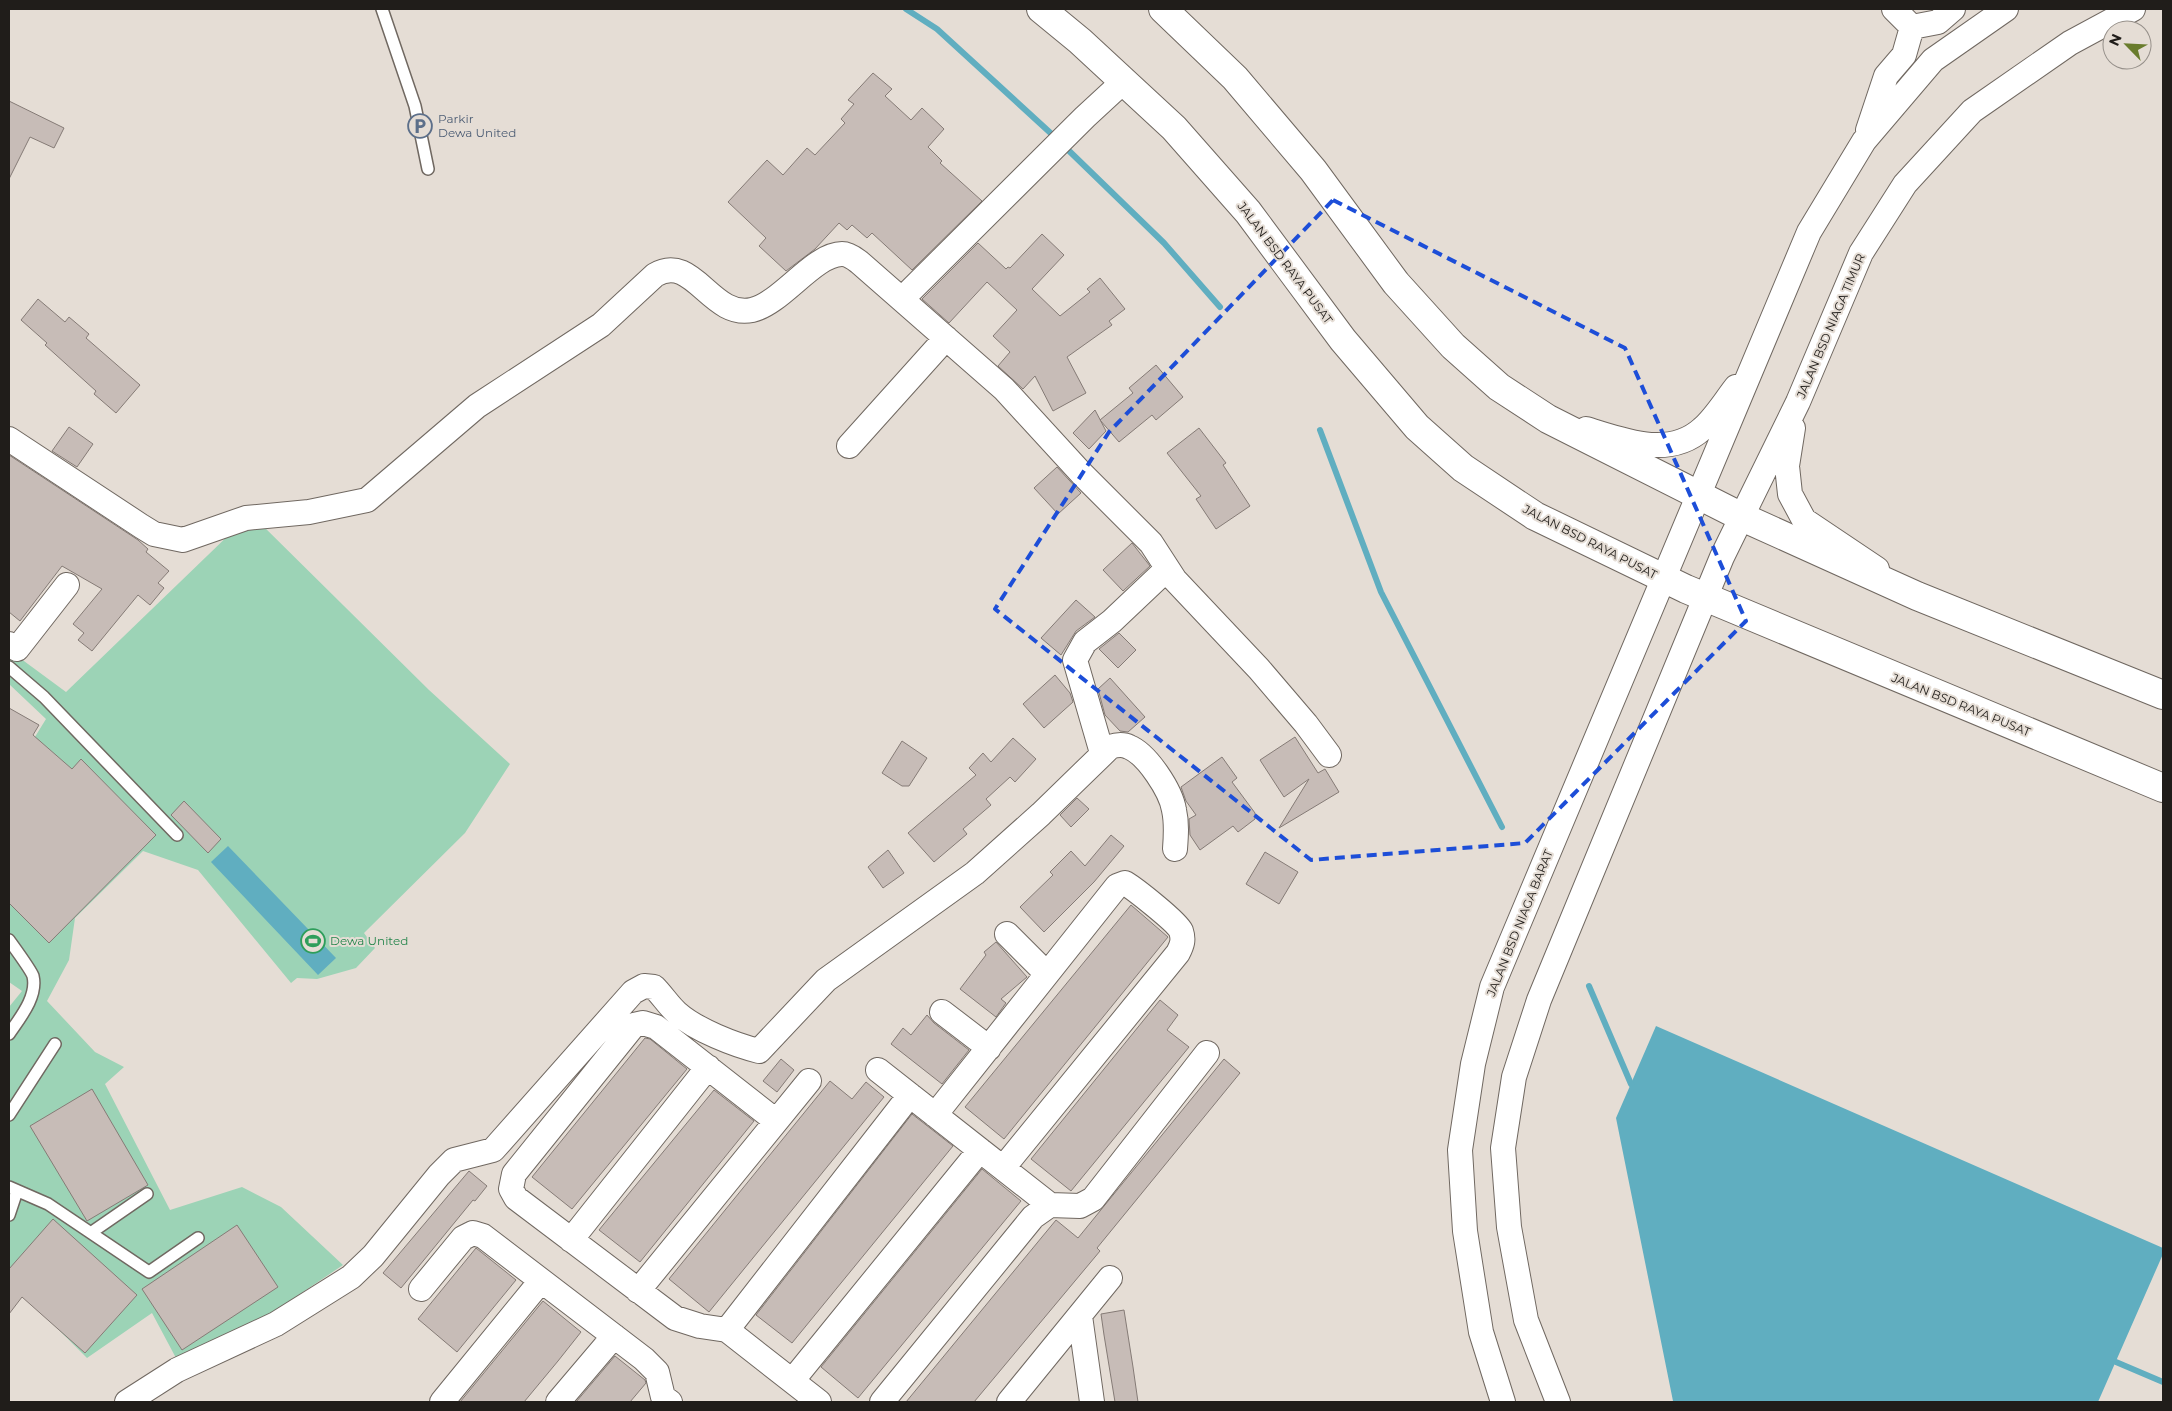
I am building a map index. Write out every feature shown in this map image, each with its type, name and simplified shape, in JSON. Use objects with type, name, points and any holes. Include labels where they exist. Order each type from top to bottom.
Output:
[{"type":"main road","name":"JALAN BSD RAYA PUSAT","points":[[1040,9],[1174,128],[1248,212],[1343,340],[1416,426],[1463,468],[1535,516],[1706,598],[2163,788]]},
{"type":"main road","points":[[1163,9],[1235,78],[1312,170],[1396,283],[1453,346],[1499,387],[1548,419],[1742,517],[1917,596],[2163,695]]},
{"type":"street","points":[[1894,9],[1912,28]]},
{"type":"street","points":[[1912,28],[1938,22],[1953,9]]},
{"type":"street","points":[[1699,496],[1809,232],[1864,142],[1933,60],[2006,9]]},
{"type":"street","name":"JALAN BSD NIAGA TIMUR","points":[[1706,598],[1722,557],[1798,402],[1861,253],[1905,184],[1972,111],[2070,43],[2132,9]]},
{"type":"street","points":[[1864,142],[1886,76],[1904,55],[1912,28]]},
{"type":"street","points":[[902,300],[1085,117],[1124,82]]},
{"type":"street","points":[[9,439],[154,534],[183,540],[246,518],[309,512],[367,500],[477,406],[601,325],[655,275],[664,270],[678,270],[691,278],[721,304],[741,310],[752,310],[767,304],[825,260],[842,254],[850,255],[1004,389],[1082,474],[1151,543],[1175,580],[1259,669],[1306,724],[1329,755]]},
{"type":"street","points":[[849,446],[946,338]]},
{"type":"street","points":[[1548,419],[1644,446],[1676,444],[1702,430],[1753,366]]},
{"type":"street","points":[[1798,402],[1787,466],[1790,494],[1804,520],[1917,596]]},
{"type":"street","name":"JALAN BSD NIAGA BARAT","points":[[1503,1402],[1481,1332],[1465,1231],[1460,1150],[1473,1064],[1492,987],[1699,496]]},
{"type":"street","points":[[1102,753],[1075,660],[1085,642],[1112,621],[1167,569]]},
{"type":"street","points":[[9,644],[16,649],[66,585]]},
{"type":"street","points":[[1558,1402],[1526,1320],[1509,1227],[1503,1148],[1514,1077],[1539,1000],[1706,598]]},
{"type":"street","points":[[128,1402],[177,1370],[276,1324],[350,1277],[373,1256],[454,1160],[493,1150],[634,992],[644,986],[654,987],[677,1013],[692,1024],[759,1051],[826,980],[975,873],[1041,814],[1110,746],[1129,746],[1158,775],[1171,796],[1175,810],[1175,849]]},
{"type":"street","points":[[935,1115],[1117,886],[1125,883],[1134,889],[1180,929],[1183,941],[1178,953],[1003,1168]]},
{"type":"street","points":[[1007,934],[1047,974]]},
{"type":"street","points":[[942,1012],[989,1048]]},
{"type":"street","points":[[776,1121],[656,1026],[643,1023],[634,1025],[514,1174],[511,1189],[516,1198],[675,1318],[700,1326],[727,1330],[819,1402]]},
{"type":"street","points":[[878,1070],[1050,1205],[1080,1206],[1093,1199],[1207,1053]]},
{"type":"street","points":[[571,1240],[708,1067]]},
{"type":"street","points":[[638,1291],[809,1081]]},
{"type":"street","points":[[727,1330],[910,1095]]},
{"type":"street","points":[[792,1381],[980,1150]]},
{"type":"street","points":[[882,1402],[1033,1218],[1050,1205]]},
{"type":"street","points":[[421,1289],[463,1238],[472,1233],[483,1236],[540,1282],[644,1359],[658,1372],[664,1400]]},
{"type":"street","points":[[1009,1402],[1110,1278]]},
{"type":"street","points":[[442,1402],[540,1282]]},
{"type":"street","points":[[1080,1316],[1092,1402]]},
{"type":"street","points":[[558,1402],[614,1336]]},
{"type":"lane","points":[[382,9],[415,106],[428,169]]},
{"type":"lane","points":[[9,667],[44,697],[177,835]]},
{"type":"lane","points":[[9,940],[33,976],[32,994],[24,1012],[9,1034]]},
{"type":"lane","points":[[9,1115],[55,1044]]},
{"type":"lane","points":[[9,1215],[13,1189],[48,1204],[149,1272],[198,1238]]},
{"type":"lane","points":[[92,1232],[148,1194]]},
{"type":"highlighted area","points":[[1333,200],[1625,348],[1746,621],[1525,843],[1311,860],[995,609],[1109,432]]},
{"type":"green space","name":"Dewa United","points":[[258,521],[429,690],[510,764],[465,833],[364,933],[375,948],[356,968],[317,979],[297,978],[291,983],[198,870],[143,851],[75,918],[69,960],[47,1001],[95,1052],[124,1067],[105,1084],[170,1210],[242,1187],[281,1207],[343,1265],[266,1317],[176,1358],[152,1313],[87,1358],[9,1280],[9,1007],[22,991],[9,982],[9,779],[46,719],[9,684],[9,650],[66,692],[236,528]]},
{"type":"water","points":[[228,846],[336,958],[318,975],[211,862]]},
{"type":"water","points":[[1656,1026],[2163,1248],[2163,1254],[2098,1402],[1673,1401],[1616,1118]]},
{"type":"building","points":[[873,73],[892,89],[885,96],[911,120],[922,108],[944,129],[928,147],[942,161],[940,163],[982,201],[912,270],[872,233],[867,238],[852,225],[847,230],[839,223],[815,249],[786,271],[759,246],[766,238],[728,202],[767,160],[783,175],[807,148],[815,155],[845,123],[841,119],[854,104],[848,100]]},
{"type":"building","points":[[9,101],[64,128],[54,148],[30,137],[9,179]]},
{"type":"building","points":[[1042,234],[1064,255],[1032,289],[1060,316],[1090,292],[1087,289],[1100,278],[1125,309],[1109,321],[1112,325],[1067,357],[1086,393],[1053,411],[1035,376],[1023,389],[998,366],[1010,352],[993,336],[1017,310],[987,282],[949,323],[922,299],[978,243],[1006,269],[1010,268]]},
{"type":"building","points":[[38,299],[65,322],[69,317],[89,334],[86,338],[140,385],[116,413],[94,394],[96,391],[45,345],[47,343],[21,320]]},
{"type":"building","points":[[1156,365],[1183,397],[1156,420],[1152,415],[1119,442],[1100,420],[1133,393],[1129,388]]},
{"type":"building","points":[[1095,410],[1106,431],[1089,449],[1073,433]]},
{"type":"building","points":[[69,427],[93,444],[77,467],[52,451]]},
{"type":"building","points":[[1199,428],[1226,463],[1223,465],[1250,506],[1216,529],[1196,499],[1201,496],[1167,453]]},
{"type":"building","points":[[9,455],[138,540],[148,549],[146,552],[169,571],[158,583],[164,588],[150,605],[138,595],[92,651],[78,640],[84,633],[73,624],[102,589],[62,566],[20,621],[9,612]]},
{"type":"building","points":[[1057,467],[1081,493],[1058,514],[1034,488]]},
{"type":"building","points":[[1132,543],[1150,566],[1123,591],[1103,570]]},
{"type":"building","points":[[1076,600],[1095,617],[1076,631],[1061,655],[1041,638]]},
{"type":"building","points":[[1119,633],[1136,650],[1118,668],[1099,649]]},
{"type":"building","points":[[1055,675],[1070,693],[1073,702],[1044,728],[1023,704]]},
{"type":"building","points":[[1110,678],[1145,717],[1128,732],[1120,731],[1105,715],[1098,689]]},
{"type":"building","points":[[9,708],[39,725],[33,735],[72,769],[81,759],[156,835],[49,943],[9,903]]},
{"type":"building","points":[[1295,737],[1318,773],[1325,769],[1339,792],[1279,828],[1309,779],[1284,797],[1260,760]]},
{"type":"building","points":[[1013,738],[1036,759],[1015,782],[1010,777],[986,799],[991,805],[963,829],[967,834],[934,862],[908,833],[976,775],[969,768],[983,753],[991,762]]},
{"type":"building","points":[[902,741],[927,758],[909,786],[902,786],[882,773]]},
{"type":"building","points":[[1222,757],[1237,778],[1232,782],[1255,813],[1255,819],[1238,832],[1233,826],[1200,850],[1190,835],[1189,819],[1196,815],[1186,801],[1181,787]]},
{"type":"building","points":[[1077,798],[1089,809],[1071,827],[1060,815]]},
{"type":"building","points":[[184,801],[221,839],[208,853],[171,815]]},
{"type":"building","points":[[1111,835],[1124,846],[1094,882],[1044,932],[1020,907],[1053,875],[1050,872],[1071,851],[1085,866]]},
{"type":"building","points":[[888,850],[904,873],[883,888],[868,867]]},
{"type":"building","points":[[1265,852],[1298,872],[1279,904],[1246,884]]},
{"type":"building","points":[[1131,905],[1168,937],[1004,1139],[965,1107]]},
{"type":"building","points":[[996,942],[1027,977],[1001,999],[1006,1003],[996,1017],[960,989],[986,955],[984,952]]},
{"type":"building","points":[[1160,1000],[1178,1015],[1167,1030],[1189,1047],[1071,1191],[1031,1159]]},
{"type":"building","points":[[927,1015],[934,1023],[969,1050],[942,1084],[891,1044],[903,1028],[911,1035]]},
{"type":"building","points":[[645,1038],[650,1039],[687,1069],[572,1209],[532,1177]]},
{"type":"building","points":[[781,1059],[794,1070],[777,1092],[763,1081]]},
{"type":"building","points":[[1224,1059],[1240,1073],[1097,1248],[1100,1251],[974,1402],[906,1402],[1056,1220],[1078,1238]]},
{"type":"building","points":[[830,1081],[852,1099],[866,1082],[884,1097],[709,1312],[669,1279]]},
{"type":"building","points":[[92,1089],[148,1185],[87,1221],[30,1126]]},
{"type":"building","points":[[714,1090],[754,1121],[640,1262],[599,1230]]},
{"type":"building","points":[[912,1114],[953,1146],[792,1343],[756,1315]]},
{"type":"building","points":[[982,1169],[1021,1201],[858,1398],[821,1367]]},
{"type":"building","points":[[469,1171],[487,1186],[475,1201],[473,1200],[401,1288],[383,1273]]},
{"type":"building","points":[[53,1219],[137,1295],[85,1353],[22,1297],[9,1314],[9,1269]]},
{"type":"building","points":[[237,1225],[278,1287],[182,1350],[142,1289]]},
{"type":"building","points":[[476,1248],[516,1280],[457,1352],[418,1319]]},
{"type":"building","points":[[543,1301],[581,1332],[558,1361],[524,1402],[460,1402]]},
{"type":"building","points":[[1124,1310],[1138,1402],[1115,1402],[1104,1335],[1101,1314]]},
{"type":"building","points":[[615,1356],[645,1380],[646,1383],[630,1402],[576,1402]]},
{"type":"waterway","points":[[906,9],[937,29],[1056,138]]},
{"type":"waterway","points":[[1063,145],[1164,243],[1220,307]]},
{"type":"waterway","points":[[1320,430],[1381,592],[1502,827]]},
{"type":"waterway","points":[[1589,986],[1631,1084]]},
{"type":"waterway","points":[[2116,1362],[2163,1382]]},
{"type":"place","name":"Parkir Dewa United","points":[[420,126]]},
{"type":"place","name":"Dewa United","points":[[313,941]]}]
